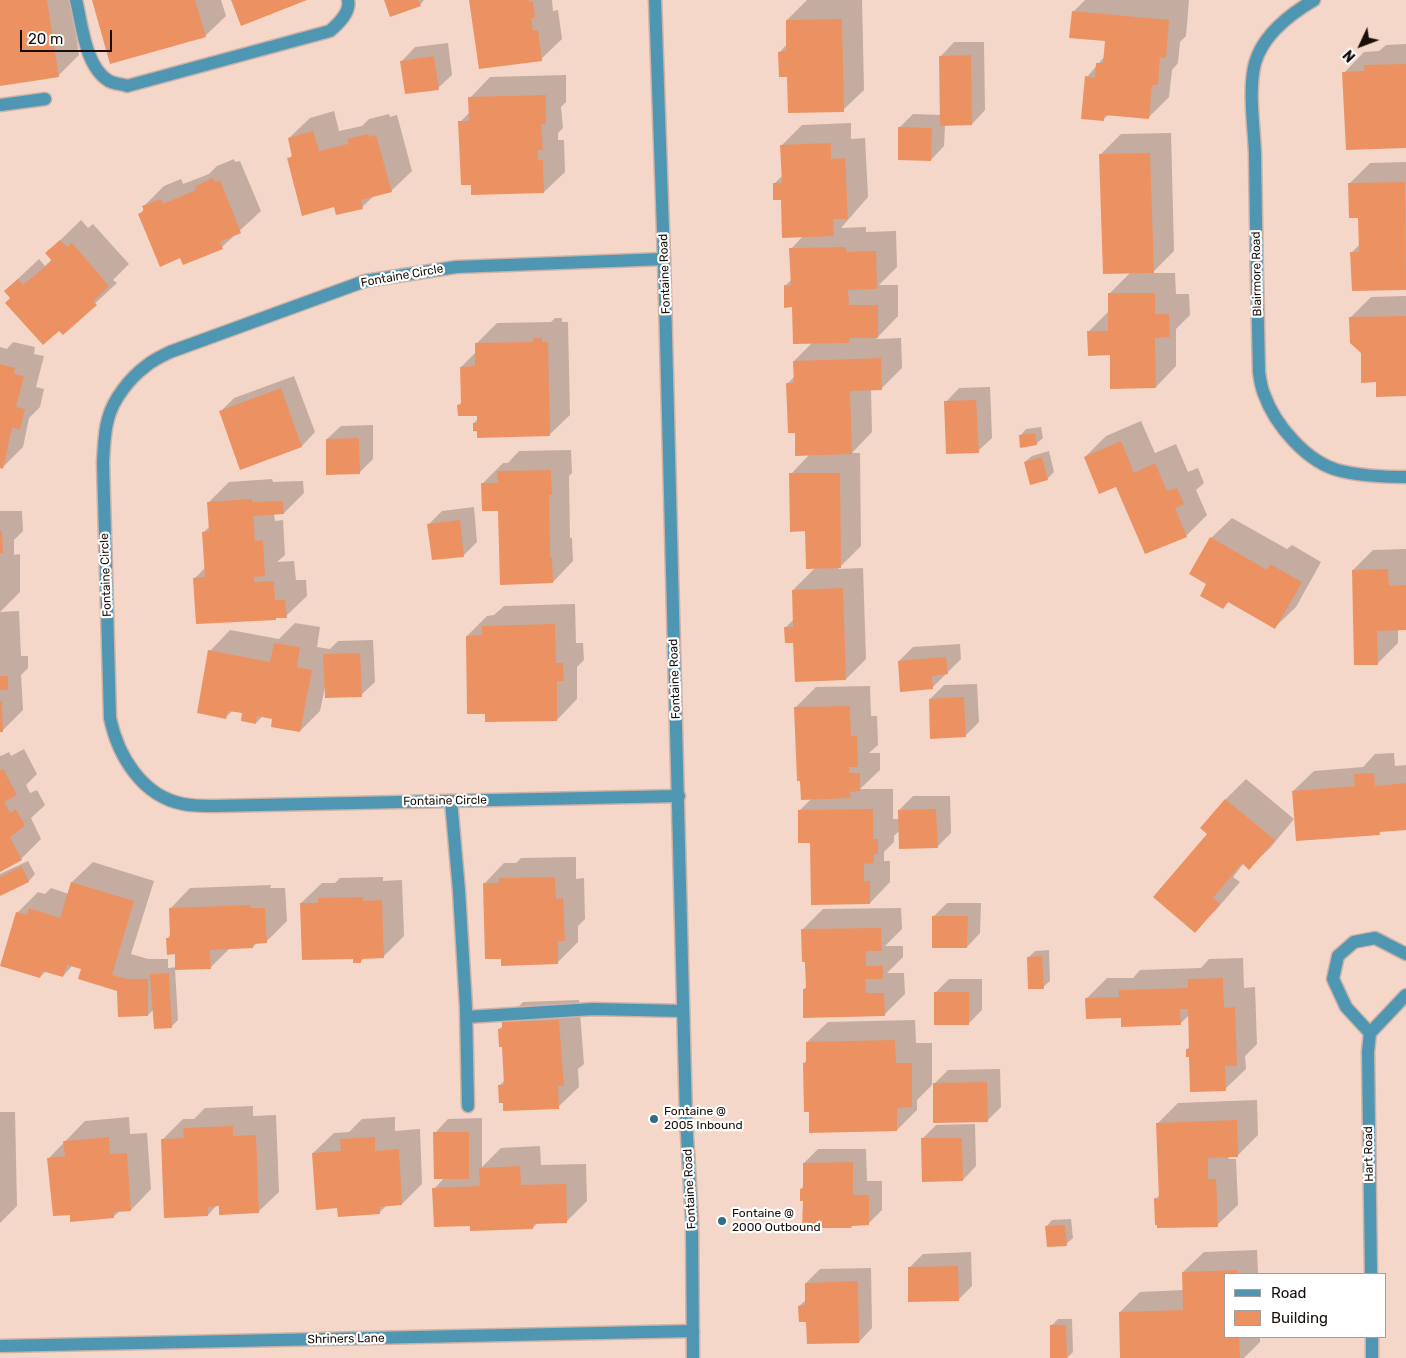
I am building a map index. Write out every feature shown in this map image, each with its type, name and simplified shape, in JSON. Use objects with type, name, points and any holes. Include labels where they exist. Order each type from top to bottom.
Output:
[{"type":"street","points":[[76,0],[91,63],[109,81],[127,86],[330,31],[343,19],[349,4],[348,0]]},
{"type":"street","name":"Fontaine Road","points":[[655,0],[679,796],[686,1118],[692,1221],[693,1358]]},
{"type":"street","name":"Blairmore Road","points":[[1314,0],[1295,11],[1275,30],[1263,47],[1256,62],[1252,83],[1258,372],[1263,393],[1272,411],[1285,432],[1307,453],[1339,471],[1382,477],[1406,477]]},
{"type":"street","points":[[0,105],[45,99]]},
{"type":"street","name":"Fontaine Circle","points":[[664,260],[456,267],[365,281],[170,352],[146,366],[127,384],[115,402],[108,418],[103,462],[110,718],[114,735],[128,765],[142,782],[158,795],[182,804],[214,806],[679,796]]},
{"type":"street","points":[[451,801],[459,890],[466,1017],[468,1106]]},
{"type":"street","points":[[1406,954],[1375,938],[1354,942],[1338,956],[1333,979],[1346,1007],[1370,1033],[1406,995]]},
{"type":"street","points":[[466,1017],[593,1009],[683,1011]]},
{"type":"street","name":"Hart Road","points":[[1370,1033],[1368,1052],[1371,1273]]},
{"type":"street","name":"Shriners Lane","points":[[0,1346],[693,1331]]},
{"type":"street","points":[[1372,1338],[1372,1358]]},
{"type":"building","points":[[0,0],[47,0],[59,77],[0,86]]},
{"type":"building","points":[[92,0],[195,0],[206,37],[110,64]]},
{"type":"building","points":[[231,0],[307,0],[241,26]]},
{"type":"building","points":[[384,0],[418,0],[421,6],[390,17]]},
{"type":"building","points":[[469,0],[533,1],[535,17],[531,18],[533,31],[538,30],[542,61],[479,69]]},
{"type":"building","points":[[1072,11],[1169,20],[1166,58],[1160,57],[1158,85],[1152,85],[1149,119],[1104,115],[1104,121],[1081,119],[1085,76],[1095,78],[1096,63],[1103,63],[1105,41],[1069,38]]},
{"type":"building","points":[[842,19],[844,112],[788,113],[787,77],[779,77],[778,52],[786,51],[786,20]]},
{"type":"building","points":[[971,55],[972,125],[940,126],[939,56]]},
{"type":"building","points":[[434,56],[439,90],[405,94],[400,61]]},
{"type":"building","points":[[1406,64],[1406,148],[1346,150],[1342,72],[1364,71],[1364,65]]},
{"type":"building","points":[[546,95],[546,124],[541,124],[543,150],[538,150],[538,160],[543,160],[544,193],[471,195],[471,185],[461,185],[458,121],[469,121],[468,97]]},
{"type":"building","points":[[898,127],[932,128],[931,161],[898,160]]},
{"type":"building","points":[[313,131],[319,151],[348,144],[347,139],[368,134],[369,137],[376,135],[392,192],[361,200],[363,209],[336,215],[334,207],[302,216],[287,158],[292,157],[288,138]]},
{"type":"building","points":[[831,143],[831,159],[845,158],[848,219],[833,219],[834,236],[782,238],[781,200],[773,200],[773,183],[782,183],[780,145]]},
{"type":"building","points":[[1150,153],[1154,273],[1103,274],[1099,154]]},
{"type":"building","points":[[213,178],[215,182],[220,180],[241,233],[220,242],[223,249],[183,265],[180,258],[160,267],[138,214],[144,211],[142,206],[161,199],[163,204],[196,190],[195,186]]},
{"type":"building","points":[[1405,182],[1406,290],[1352,291],[1350,252],[1359,252],[1358,218],[1349,218],[1348,183]]},
{"type":"building","points":[[60,240],[67,247],[72,243],[109,286],[93,301],[97,305],[63,335],[59,331],[43,345],[5,303],[10,298],[4,291],[18,279],[23,285],[52,261],[45,253]]},
{"type":"building","points":[[846,247],[846,252],[876,251],[877,289],[848,290],[849,305],[878,305],[878,338],[849,338],[849,343],[793,344],[792,307],[784,308],[784,285],[791,286],[789,248]]},
{"type":"building","points":[[1108,293],[1155,293],[1155,314],[1169,314],[1170,337],[1155,338],[1156,388],[1110,389],[1110,355],[1088,356],[1087,331],[1108,331]]},
{"type":"building","points":[[1406,316],[1406,396],[1376,397],[1376,382],[1361,383],[1361,353],[1350,343],[1349,317]]},
{"type":"building","points":[[533,338],[542,338],[542,342],[548,342],[550,436],[477,438],[477,431],[473,431],[473,423],[477,423],[477,416],[458,416],[457,405],[461,404],[460,367],[475,366],[475,343],[533,342]]},
{"type":"building","points":[[881,358],[882,390],[850,391],[852,454],[795,456],[795,433],[788,433],[786,383],[794,383],[793,361]]},
{"type":"building","points":[[0,364],[15,368],[14,374],[24,376],[16,407],[25,409],[20,429],[12,428],[3,469],[0,468]]},
{"type":"building","points":[[281,388],[302,447],[240,470],[219,411]]},
{"type":"building","points":[[976,400],[979,453],[946,454],[944,401]]},
{"type":"building","points":[[1035,433],[1037,445],[1020,448],[1019,435]]},
{"type":"building","points":[[359,438],[360,474],[326,475],[326,439]]},
{"type":"building","points":[[1121,441],[1134,473],[1155,463],[1167,491],[1177,488],[1184,504],[1175,508],[1187,537],[1145,554],[1116,487],[1099,494],[1084,457]]},
{"type":"building","points":[[1042,457],[1048,480],[1030,485],[1024,462]]},
{"type":"building","points":[[551,470],[552,495],[549,495],[550,558],[552,557],[553,583],[500,585],[498,511],[482,511],[481,483],[498,483],[497,471]]},
{"type":"building","points":[[789,473],[840,473],[841,568],[806,569],[805,531],[790,532]]},
{"type":"building","points":[[252,499],[252,502],[283,501],[284,514],[253,516],[255,541],[263,540],[265,576],[254,577],[254,582],[274,581],[275,600],[285,600],[287,618],[196,624],[193,578],[205,577],[202,532],[209,531],[207,502]]},
{"type":"building","points":[[460,520],[464,557],[432,560],[427,524]]},
{"type":"building","points":[[0,531],[2,531],[3,553],[0,553]]},
{"type":"building","points":[[1210,537],[1267,570],[1270,564],[1302,582],[1275,629],[1228,602],[1223,609],[1200,596],[1206,584],[1189,574]]},
{"type":"building","points":[[1388,569],[1389,586],[1406,585],[1406,630],[1377,631],[1378,665],[1354,665],[1352,570]]},
{"type":"building","points":[[843,588],[846,680],[795,682],[793,643],[785,643],[784,627],[793,627],[792,590]]},
{"type":"building","points":[[555,624],[556,663],[563,663],[564,681],[557,681],[557,721],[485,722],[485,714],[467,714],[466,636],[482,635],[482,626]]},
{"type":"building","points":[[274,643],[300,647],[297,667],[312,670],[300,732],[271,727],[272,719],[257,716],[256,724],[241,721],[242,713],[228,711],[226,719],[197,713],[208,650],[270,662]]},
{"type":"building","points":[[360,653],[362,697],[325,698],[323,654]]},
{"type":"building","points":[[946,657],[948,674],[932,676],[933,689],[900,692],[898,661]]},
{"type":"building","points":[[0,676],[8,676],[8,690],[0,690]]},
{"type":"building","points":[[964,697],[966,737],[930,739],[929,699]]},
{"type":"building","points":[[0,701],[2,701],[3,732],[0,732]]},
{"type":"building","points":[[850,706],[851,736],[857,736],[858,767],[849,767],[849,773],[860,773],[860,791],[850,792],[851,798],[801,800],[800,781],[797,781],[794,707]]},
{"type":"building","points":[[3,769],[17,795],[4,802],[10,813],[16,809],[25,826],[10,837],[22,860],[0,872],[0,770]]},
{"type":"building","points":[[1374,773],[1375,786],[1406,783],[1406,830],[1379,832],[1380,835],[1296,841],[1292,791],[1355,786],[1354,774]]},
{"type":"building","points":[[1225,799],[1275,840],[1249,870],[1242,863],[1213,898],[1220,904],[1195,933],[1153,897],[1207,834],[1200,828]]},
{"type":"building","points":[[873,809],[873,839],[878,839],[878,854],[874,854],[874,863],[864,864],[864,881],[870,881],[870,904],[811,905],[810,843],[798,843],[798,810]]},
{"type":"building","points":[[936,809],[938,848],[899,849],[898,810]]},
{"type":"building","points":[[22,866],[29,882],[0,896],[0,877]]},
{"type":"building","points":[[555,877],[556,899],[563,898],[565,941],[558,941],[558,964],[501,966],[501,959],[485,959],[483,883],[499,883],[499,878]]},
{"type":"building","points":[[71,882],[134,901],[112,975],[127,979],[148,979],[148,1016],[118,1017],[117,991],[78,979],[81,969],[67,965],[63,977],[42,971],[40,978],[0,966],[16,912],[27,915],[29,908],[60,918]]},
{"type":"building","points":[[363,897],[363,901],[382,900],[384,958],[361,959],[361,963],[353,963],[353,959],[302,960],[300,903],[318,903],[318,898]]},
{"type":"building","points":[[251,905],[250,908],[265,908],[267,943],[253,944],[253,948],[210,950],[211,969],[175,970],[175,954],[167,955],[166,938],[170,938],[169,908]]},
{"type":"building","points":[[932,916],[968,916],[967,948],[932,948]]},
{"type":"building","points":[[881,928],[882,951],[866,951],[866,966],[883,966],[883,979],[865,979],[866,993],[884,993],[885,1016],[803,1018],[803,989],[806,989],[805,962],[802,962],[801,929]]},
{"type":"building","points":[[1042,956],[1044,989],[1028,989],[1027,957]]},
{"type":"building","points":[[169,973],[172,1028],[154,1029],[150,974]]},
{"type":"building","points":[[1223,978],[1224,1008],[1235,1007],[1237,1066],[1225,1066],[1226,1091],[1190,1092],[1189,1057],[1186,1057],[1186,1049],[1189,1049],[1188,1009],[1180,1009],[1181,1025],[1121,1027],[1121,1018],[1086,1019],[1085,998],[1119,997],[1119,990],[1188,988],[1188,979]]},
{"type":"building","points":[[934,992],[969,992],[969,1025],[934,1025]]},
{"type":"building","points":[[559,1020],[564,1086],[558,1086],[559,1109],[503,1111],[503,1103],[499,1103],[498,1085],[504,1085],[502,1047],[499,1047],[498,1029],[502,1029],[502,1022]]},
{"type":"building","points":[[895,1040],[896,1063],[912,1063],[912,1107],[897,1108],[897,1131],[809,1133],[809,1112],[804,1112],[803,1063],[806,1063],[806,1042]]},
{"type":"building","points":[[987,1082],[988,1122],[933,1123],[933,1083]]},
{"type":"building","points":[[1237,1120],[1238,1157],[1208,1158],[1208,1179],[1216,1179],[1218,1227],[1157,1228],[1157,1225],[1155,1225],[1154,1198],[1159,1199],[1156,1123]]},
{"type":"building","points":[[233,1126],[233,1136],[256,1135],[259,1213],[219,1215],[219,1206],[208,1207],[208,1216],[164,1218],[161,1139],[184,1138],[183,1128]]},
{"type":"building","points":[[433,1132],[469,1132],[469,1179],[434,1179]]},
{"type":"building","points":[[109,1137],[110,1154],[127,1153],[131,1211],[114,1212],[114,1218],[70,1222],[70,1215],[53,1216],[47,1158],[65,1156],[63,1141]]},
{"type":"building","points":[[375,1137],[375,1151],[399,1149],[402,1205],[379,1207],[380,1214],[338,1217],[337,1208],[316,1210],[312,1153],[341,1151],[340,1139]]},
{"type":"building","points":[[921,1138],[962,1138],[963,1181],[922,1182]]},
{"type":"building","points":[[853,1162],[853,1195],[869,1195],[869,1225],[852,1226],[851,1228],[802,1228],[803,1201],[800,1201],[800,1189],[803,1188],[803,1163]]},
{"type":"building","points":[[520,1166],[521,1185],[566,1184],[567,1223],[533,1224],[533,1229],[470,1231],[470,1226],[434,1227],[432,1188],[480,1186],[479,1168]]},
{"type":"building","points":[[1065,1225],[1067,1246],[1047,1247],[1045,1226]]},
{"type":"building","points":[[958,1266],[959,1301],[908,1302],[908,1267]]},
{"type":"building","points":[[1237,1270],[1237,1273],[1224,1273],[1224,1338],[1239,1338],[1240,1358],[1120,1358],[1119,1312],[1183,1310],[1182,1272]]},
{"type":"building","points":[[858,1281],[859,1343],[807,1344],[806,1322],[799,1322],[798,1306],[805,1305],[805,1283]]},
{"type":"building","points":[[1050,1325],[1066,1325],[1067,1358],[1050,1358]]},
{"type":"place","name":"Fontaine @ 2005 Inbound","points":[[654,1119]]},
{"type":"place","name":"Fontaine @ 2000 Outbound","points":[[722,1221]]}]
